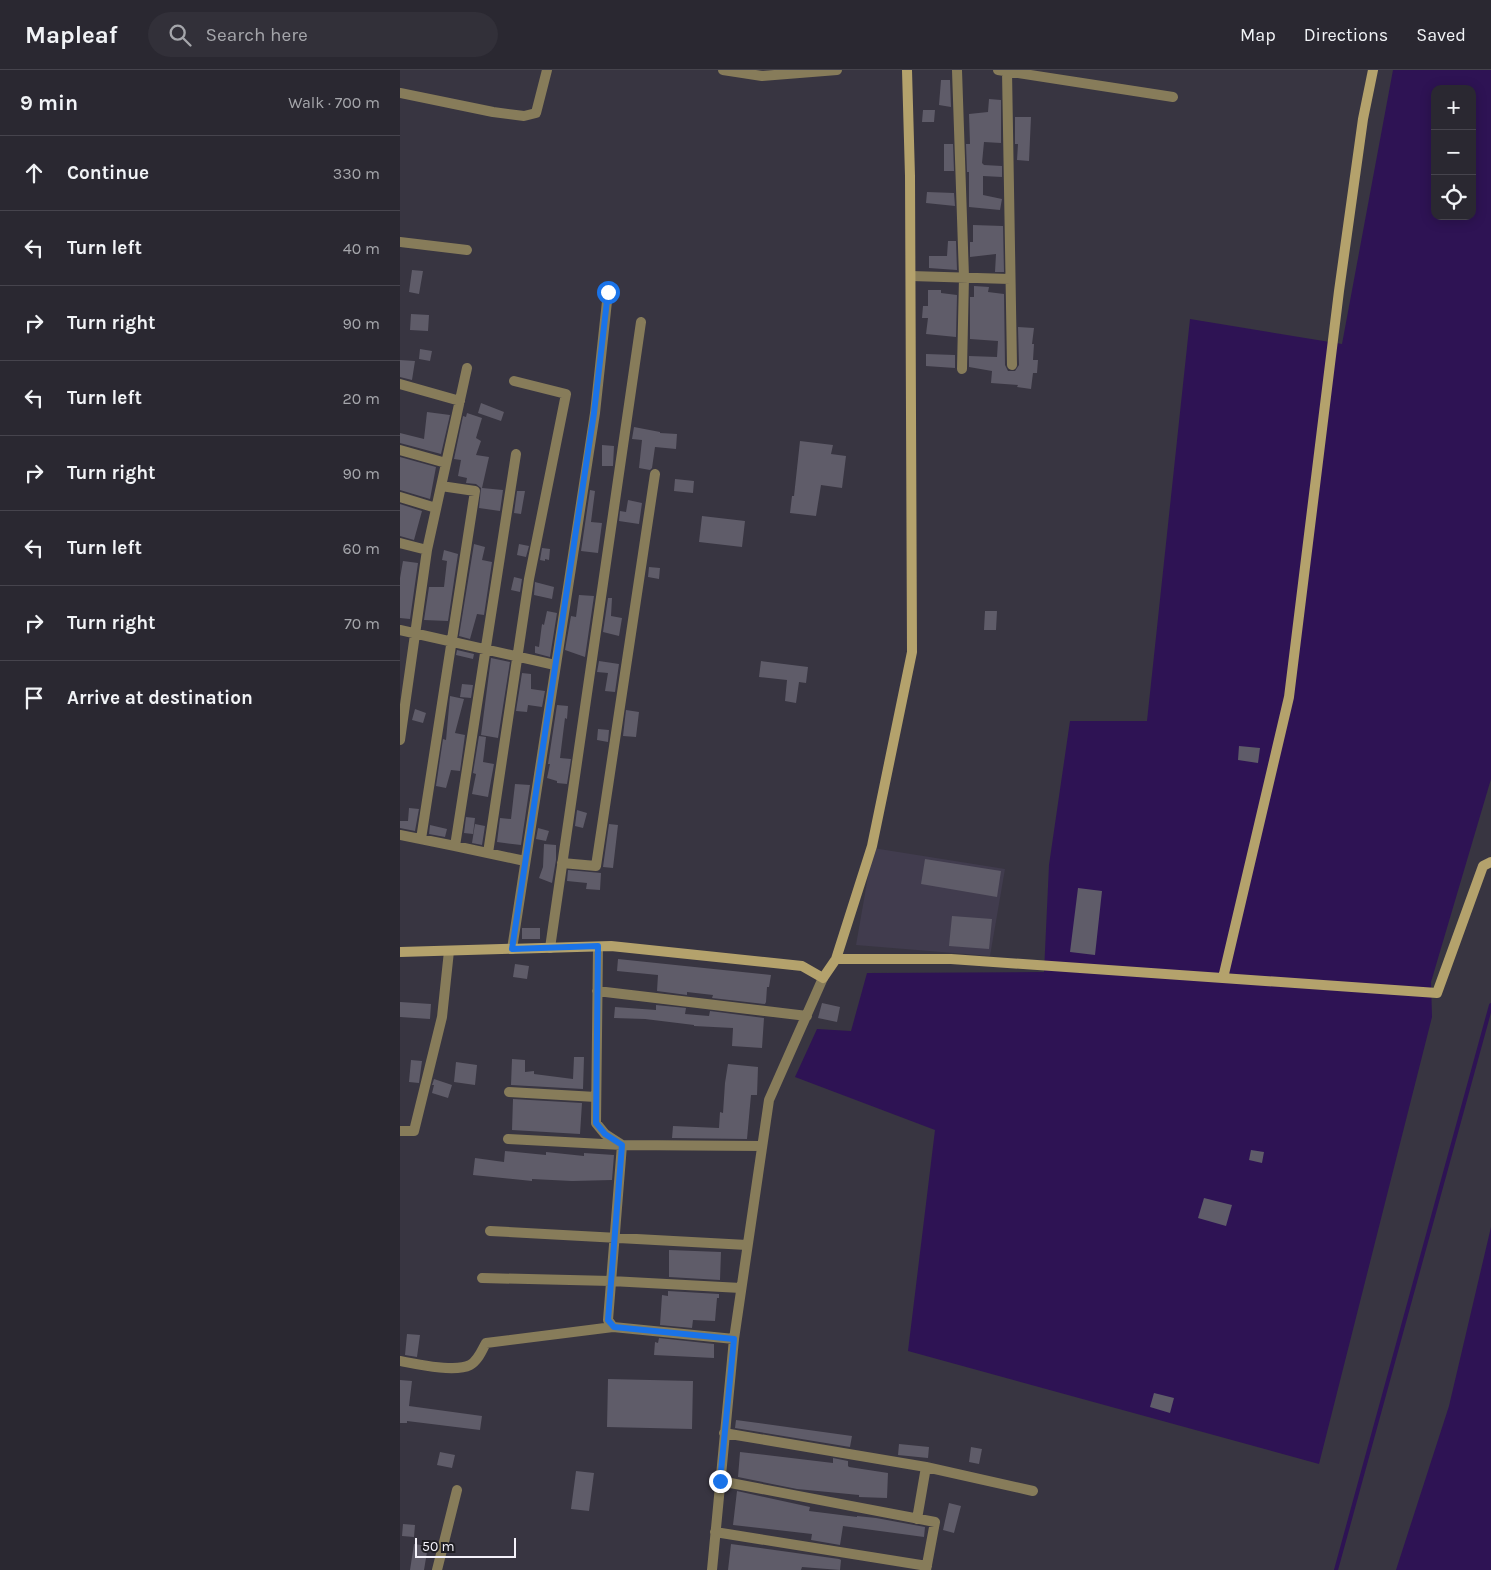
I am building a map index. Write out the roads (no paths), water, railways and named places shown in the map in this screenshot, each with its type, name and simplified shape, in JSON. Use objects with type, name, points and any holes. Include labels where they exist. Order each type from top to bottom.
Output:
[{"type":"street","points":[[400,93],[493,112],[524,116],[536,113],[548,70]]},
{"type":"street","points":[[723,70],[762,76],[838,70]]},
{"type":"street","points":[[712,1570],[734,1339],[769,1100],[824,978],[836,959],[872,846],[912,652],[911,276],[907,70]]},
{"type":"street","points":[[957,70],[964,277],[962,369]]},
{"type":"street","points":[[1012,365],[1002,70],[1173,97]]},
{"type":"street","points":[[1223,978],[1289,697],[1339,291],[1363,119],[1373,70]]},
{"type":"street","points":[[400,242],[467,250]]},
{"type":"street","points":[[911,276],[1010,279]]},
{"type":"street","points":[[512,949],[594,413],[608,292]]},
{"type":"street","points":[[550,948],[641,322]]},
{"type":"street","points":[[400,740],[426,550],[467,368]]},
{"type":"street","points":[[488,853],[529,579],[566,394],[514,381]]},
{"type":"street","points":[[400,384],[460,401]]},
{"type":"street","points":[[400,450],[446,463]]},
{"type":"street","points":[[455,846],[516,454]]},
{"type":"street","points":[[562,863],[596,866],[655,474]]},
{"type":"street","points":[[421,839],[475,491],[441,486]]},
{"type":"street","points":[[400,497],[436,508]]},
{"type":"street","points":[[400,542],[426,550]]},
{"type":"street","points":[[400,630],[556,665]]},
{"type":"street","points":[[400,835],[525,861]]},
{"type":"street","points":[[836,959],[950,959],[1437,993],[1483,866],[1491,862]]},
{"type":"street","points":[[598,946],[596,1123],[605,1134],[622,1145]]},
{"type":"street","points":[[400,952],[611,946],[802,966],[824,978]]},
{"type":"street","points":[[400,1131],[414,1131],[442,1017],[450,951]]},
{"type":"street","points":[[597,991],[806,1016]]},
{"type":"street","points":[[509,1092],[596,1097]]},
{"type":"street","points":[[508,1139],[622,1145],[762,1146]]},
{"type":"street","points":[[614,1327],[608,1320],[622,1145]]},
{"type":"street","points":[[490,1231],[747,1246]]},
{"type":"street","points":[[482,1278],[611,1280],[741,1288]]},
{"type":"street","points":[[400,1361],[458,1368],[469,1365],[476,1359],[486,1343],[614,1327],[734,1339]]},
{"type":"street","points":[[724,1433],[926,1468],[1033,1491]]},
{"type":"street","points":[[917,1518],[926,1468]]},
{"type":"street","points":[[715,1532],[927,1568],[935,1522],[720,1481]]},
{"type":"street","points":[[437,1570],[457,1490]]},
{"type":"waterway","points":[[1336,1570],[1491,1005]]}]
